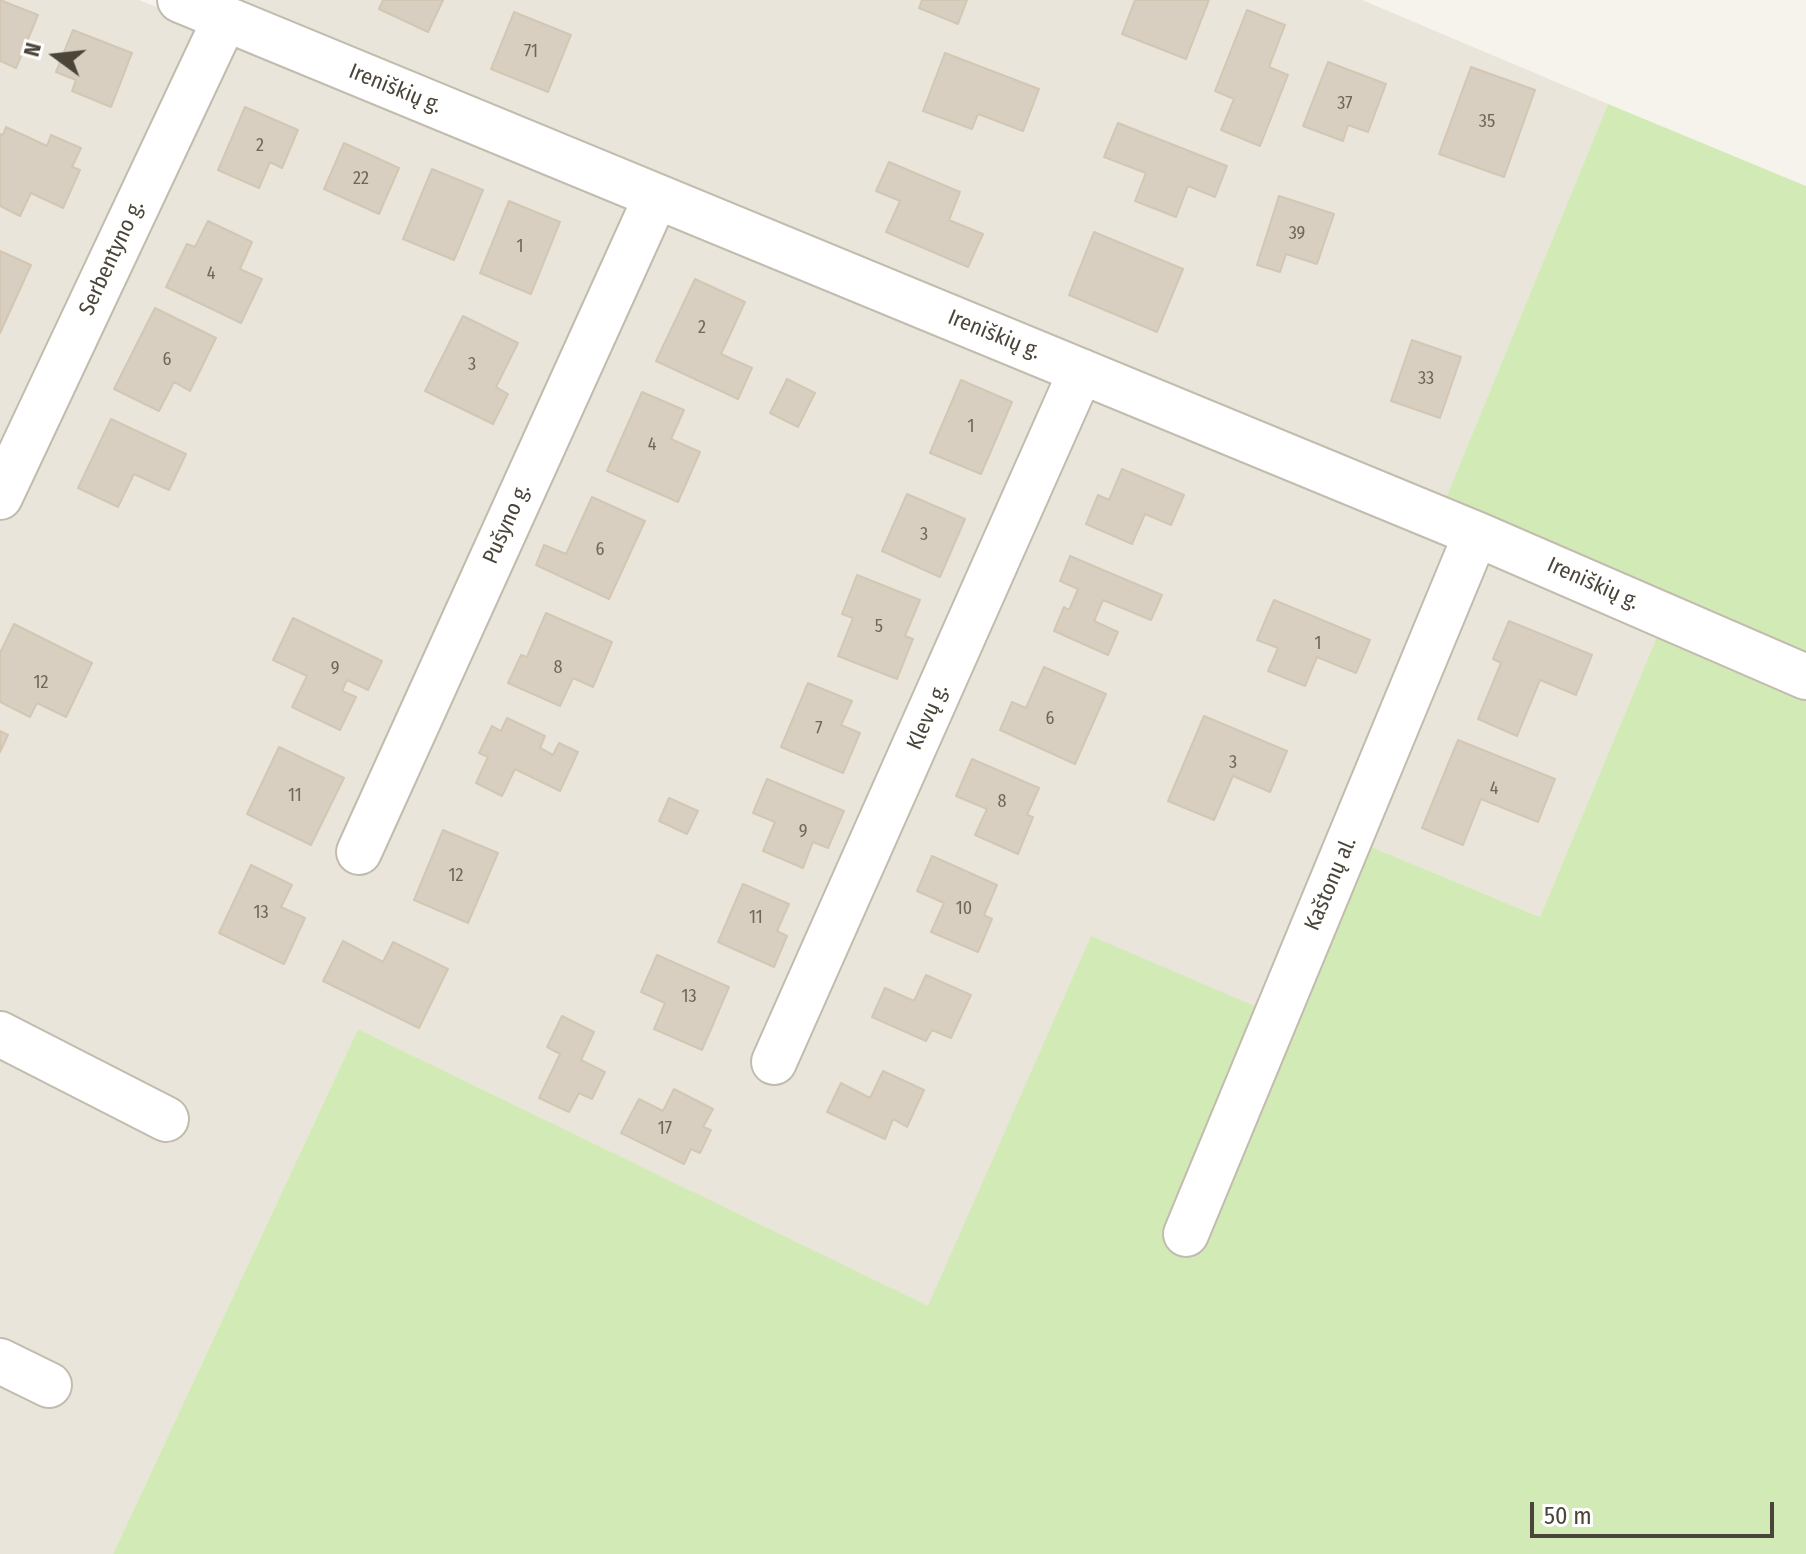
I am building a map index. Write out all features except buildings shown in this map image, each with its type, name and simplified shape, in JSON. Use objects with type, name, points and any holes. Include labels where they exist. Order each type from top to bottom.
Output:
[{"type":"street","name":"Ireniškių g.","points":[[180,0],[1476,534],[1806,677]]},
{"type":"street","name":"Serbentyno g.","points":[[0,497],[225,19]]},
{"type":"street","name":"Pušyno g.","points":[[359,852],[656,197]]},
{"type":"street","name":"Klevų g.","points":[[774,1062],[1081,371]]},
{"type":"street","name":"Kaštonų al.","points":[[1186,1234],[1476,534]]},
{"type":"street","points":[[0,1034],[166,1119]]},
{"type":"street","points":[[0,1361],[49,1385]]},
{"type":"shaded area","points":[[0,0],[139,0],[630,194],[1661,627],[1540,917],[1369,846],[1294,1024],[1091,937],[929,1307],[358,1029],[113,1554],[0,1554]]},
{"type":"shaded area","points":[[227,0],[1362,0],[1608,104],[1441,510]]},
{"type":"green space","points":[[1608,104],[1806,186],[1806,663],[1441,510]]},
{"type":"green space","points":[[1661,627],[1806,689],[1806,1554],[113,1554],[358,1029],[928,1306],[1091,936],[1294,1023],[1369,846],[1540,917]]}]
